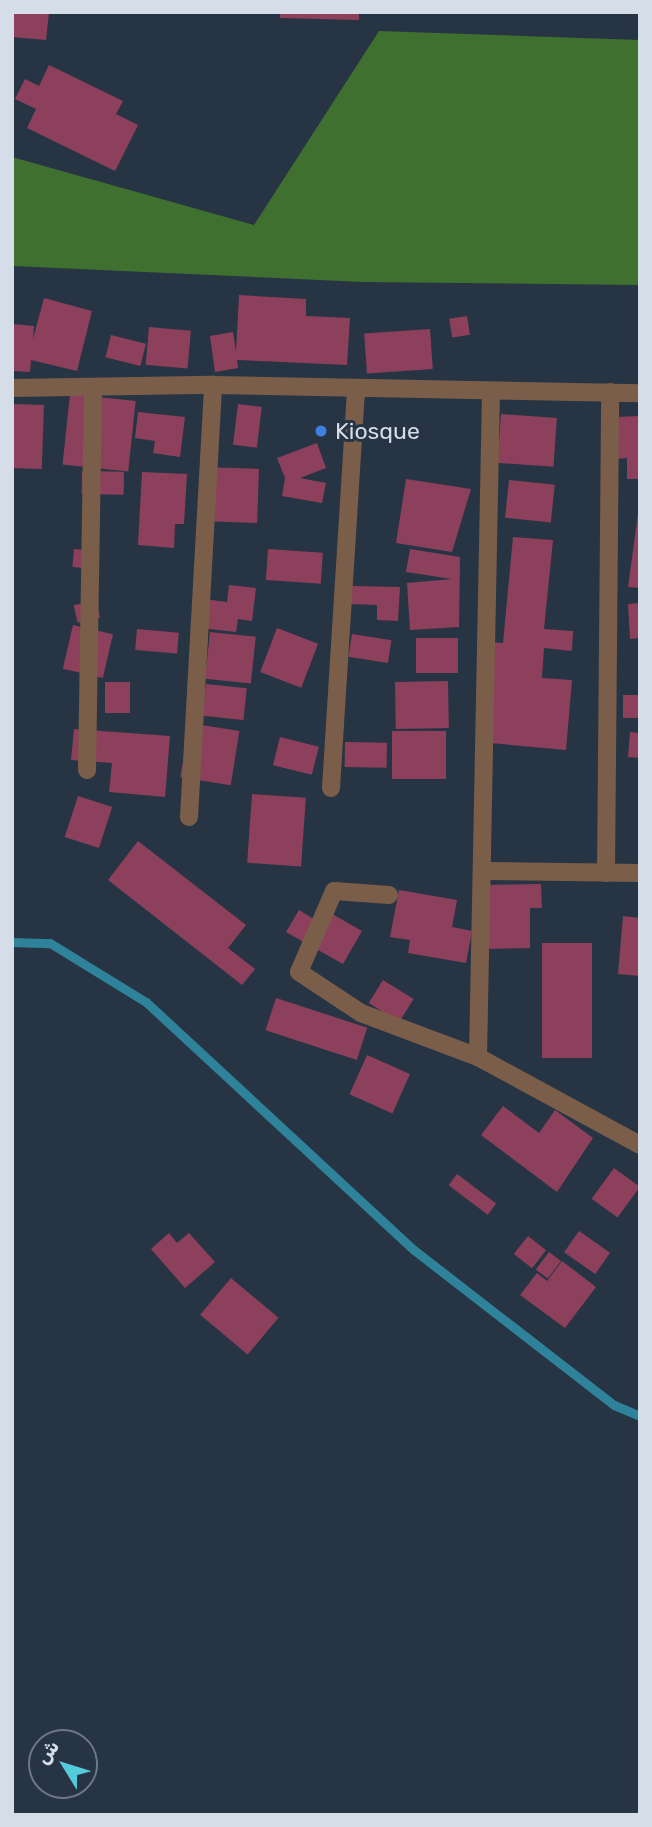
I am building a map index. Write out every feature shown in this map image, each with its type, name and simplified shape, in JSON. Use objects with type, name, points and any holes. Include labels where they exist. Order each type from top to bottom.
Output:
[{"type":"street","points":[[189,817],[213,385]]},
{"type":"street","points":[[12,388],[93,389],[213,385],[356,392],[640,393]]},
{"type":"street","points":[[87,770],[93,389]]},
{"type":"street","points":[[331,788],[356,392]]},
{"type":"street","points":[[606,873],[610,392]]},
{"type":"street","points":[[478,1058],[486,871],[491,393]]},
{"type":"street","points":[[486,871],[640,873]]},
{"type":"street","points":[[389,895],[334,891],[299,972],[361,1013],[478,1058],[640,1145]]},
{"type":"green space","points":[[379,31],[640,40],[640,285],[363,282],[12,266],[12,157],[254,225]]},
{"type":"building","points":[[12,12],[49,12],[46,40],[12,37]]},
{"type":"building","points":[[280,12],[359,12],[359,20],[280,18]]},
{"type":"building","points":[[49,65],[123,101],[116,114],[138,125],[115,171],[27,128],[36,109],[15,99],[25,79],[39,86]]},
{"type":"building","points":[[239,295],[306,299],[306,316],[350,318],[347,365],[237,360],[238,368],[215,372],[210,336],[233,332],[236,352]]},
{"type":"building","points":[[44,298],[92,311],[77,371],[31,360],[30,372],[12,371],[12,324],[34,326],[33,339]]},
{"type":"building","points":[[467,316],[470,335],[452,338],[449,319]]},
{"type":"building","points":[[149,327],[191,331],[188,369],[146,365]]},
{"type":"building","points":[[430,329],[433,369],[367,374],[364,334]]},
{"type":"building","points":[[111,335],[146,344],[140,366],[105,357]]},
{"type":"building","points":[[70,394],[136,401],[128,472],[63,465]]},
{"type":"building","points":[[12,404],[44,405],[42,469],[12,468]]},
{"type":"building","points":[[238,404],[262,407],[257,448],[233,445]]},
{"type":"building","points":[[138,412],[185,417],[180,457],[153,453],[155,441],[135,438]]},
{"type":"building","points":[[501,414],[557,418],[553,467],[498,463]]},
{"type":"building","points":[[640,416],[640,479],[627,479],[627,458],[616,459],[615,417]]},
{"type":"building","points":[[317,443],[326,468],[300,478],[326,483],[322,503],[282,496],[285,478],[277,458]]},
{"type":"building","points":[[203,467],[259,469],[257,523],[201,521]]},
{"type":"building","points":[[82,471],[124,472],[124,495],[82,494]]},
{"type":"building","points":[[142,472],[187,474],[184,524],[175,524],[174,548],[138,545]]},
{"type":"building","points":[[406,479],[471,489],[452,552],[396,543]]},
{"type":"building","points":[[509,480],[555,485],[551,523],[505,518]]},
{"type":"building","points":[[640,514],[640,588],[628,587]]},
{"type":"building","points":[[513,537],[553,540],[544,629],[573,631],[572,651],[544,648],[542,678],[572,680],[566,750],[479,742],[488,642],[503,643]]},
{"type":"building","points":[[74,549],[97,551],[95,569],[72,567]]},
{"type":"building","points":[[268,549],[323,553],[321,584],[266,580]]},
{"type":"building","points":[[410,549],[460,557],[459,627],[410,630],[407,583],[452,579],[406,572]]},
{"type":"building","points":[[229,585],[256,588],[252,621],[238,619],[236,632],[200,628],[204,599],[227,602]]},
{"type":"building","points":[[352,586],[400,587],[398,621],[377,620],[377,605],[351,604]]},
{"type":"building","points":[[96,600],[100,618],[78,623],[74,605]]},
{"type":"building","points":[[640,603],[640,638],[630,639],[628,604]]},
{"type":"building","points":[[73,625],[113,634],[103,678],[63,669]]},
{"type":"building","points":[[277,628],[318,644],[301,688],[260,672]]},
{"type":"building","points":[[137,629],[179,633],[177,654],[135,650]]},
{"type":"building","points":[[210,632],[256,637],[251,684],[205,679]]},
{"type":"building","points":[[352,634],[392,640],[388,663],[348,657]]},
{"type":"building","points":[[416,638],[458,638],[458,673],[416,673]]},
{"type":"building","points":[[448,681],[449,728],[396,729],[395,682]]},
{"type":"building","points":[[105,682],[130,682],[130,713],[105,713]]},
{"type":"building","points":[[206,684],[247,688],[243,720],[203,716]]},
{"type":"building","points":[[623,695],[640,695],[640,718],[623,718]]},
{"type":"building","points":[[189,723],[239,731],[231,785],[180,777]]},
{"type":"building","points":[[74,729],[170,736],[165,797],[109,792],[112,763],[71,760]]},
{"type":"building","points":[[392,731],[446,731],[446,779],[392,779]]},
{"type":"building","points":[[630,732],[640,733],[640,758],[628,757]]},
{"type":"building","points":[[280,737],[319,747],[312,775],[273,765]]},
{"type":"building","points":[[345,742],[387,743],[387,768],[345,767]]},
{"type":"building","points":[[252,794],[306,798],[301,867],[247,863]]},
{"type":"building","points":[[78,796],[112,807],[99,848],[65,837]]},
{"type":"building","points":[[138,841],[246,925],[228,948],[255,969],[242,985],[108,880]]},
{"type":"building","points":[[541,884],[542,908],[530,908],[530,948],[479,949],[477,885]]},
{"type":"building","points":[[399,890],[457,900],[452,927],[472,931],[466,963],[408,953],[410,940],[390,937]]},
{"type":"building","points":[[299,910],[320,923],[327,911],[362,931],[343,964],[286,932]]},
{"type":"building","points":[[623,916],[640,918],[640,976],[618,974]]},
{"type":"building","points":[[542,943],[592,943],[592,1058],[542,1058]]},
{"type":"building","points":[[383,980],[414,999],[399,1022],[369,1003]]},
{"type":"building","points":[[276,998],[367,1028],[357,1060],[265,1030]]},
{"type":"building","points":[[367,1055],[410,1074],[392,1113],[350,1094]]},
{"type":"building","points":[[503,1106],[539,1133],[555,1110],[593,1138],[557,1192],[481,1135]]},
{"type":"building","points":[[614,1168],[640,1187],[618,1218],[592,1199]]},
{"type":"building","points":[[457,1174],[496,1203],[488,1215],[449,1185]]},
{"type":"building","points":[[579,1231],[610,1253],[595,1274],[564,1252]]},
{"type":"building","points":[[169,1233],[177,1243],[189,1233],[215,1262],[185,1288],[151,1249]]},
{"type":"building","points":[[528,1236],[546,1250],[532,1268],[514,1254]]},
{"type":"building","points":[[549,1252],[561,1261],[548,1279],[536,1270]]},
{"type":"building","points":[[562,1261],[596,1287],[565,1328],[520,1295],[537,1273],[547,1281]]},
{"type":"building","points":[[231,1278],[278,1318],[248,1355],[200,1315]]},
{"type":"waterway","points":[[12,942],[50,943],[146,1002],[414,1250],[614,1405],[640,1416]]},
{"type":"place","name":"Kiosque","points":[[321,431]]}]
